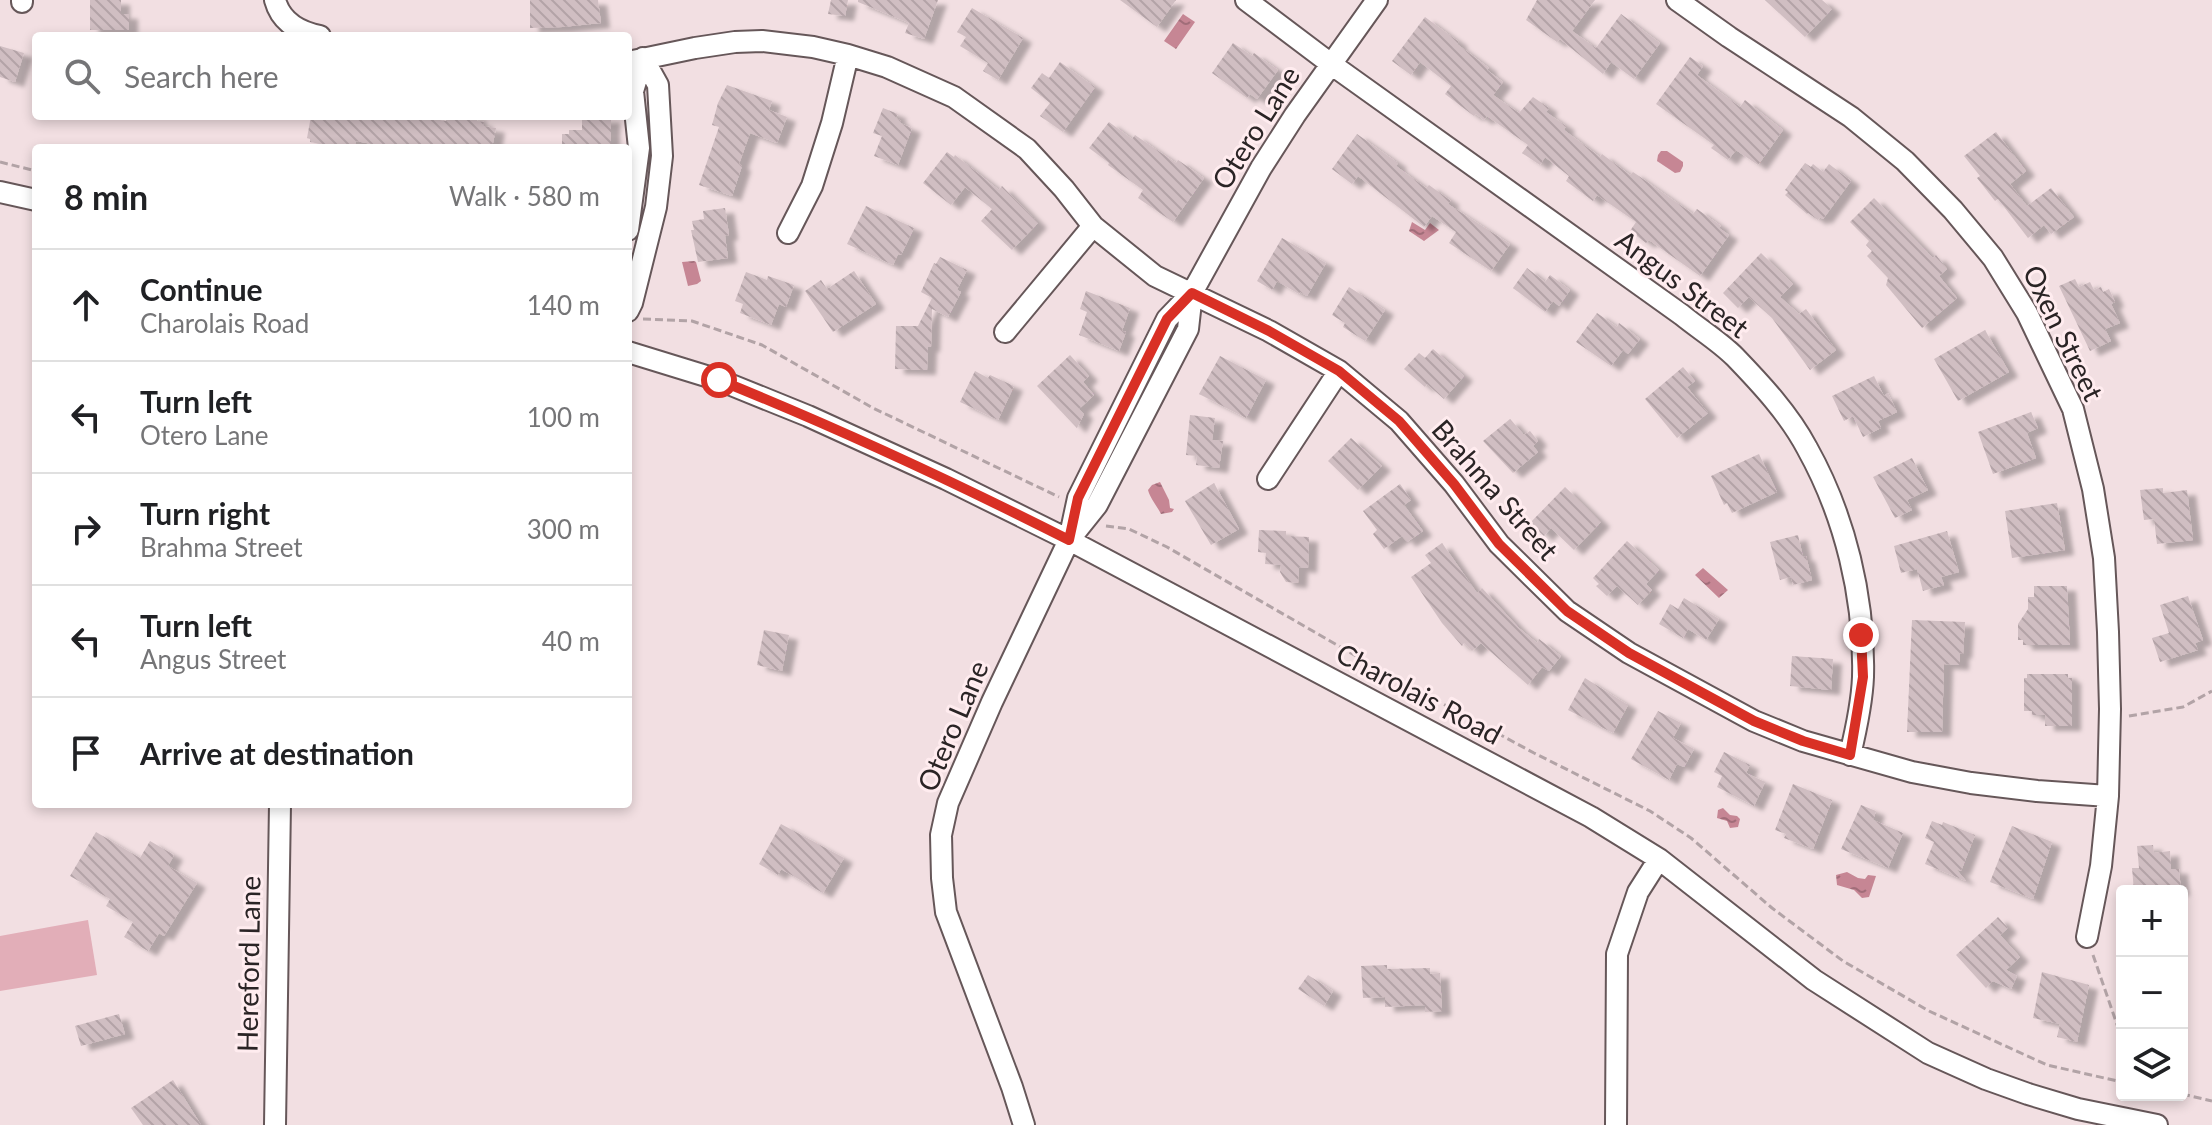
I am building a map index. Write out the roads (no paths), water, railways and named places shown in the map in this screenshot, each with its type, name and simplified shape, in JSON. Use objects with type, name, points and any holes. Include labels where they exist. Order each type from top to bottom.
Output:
[{"type":"street","points":[[275,0],[285,20],[303,32]]},
{"type":"street","name":"Angus Street","points":[[1246,0],[1682,315],[1732,354],[1772,398],[1806,446],[1829,493],[1846,543],[1856,589],[1863,677],[1850,755]]},
{"type":"street","name":"Otero Lane","points":[[1024,1125],[946,912],[941,835],[948,803],[1069,540],[1078,498],[1167,319],[1192,293],[1261,168],[1377,0]]},
{"type":"street","name":"Oxen Street","points":[[1677,0],[1851,117],[1905,161],[1953,210],[1993,258],[2027,313],[2073,409],[2093,489],[2104,558],[2108,632],[2108,796],[2101,866],[2087,937]]},
{"type":"street","name":"Brahma Street","points":[[636,60],[709,46],[762,41],[848,55],[887,67],[954,97],[1027,149],[1093,226],[1155,276],[1269,331],[1339,371],[1399,421],[1454,484],[1499,544],[1567,611],[1629,653],[1754,721],[1803,741],[1912,772],[1971,783],[2108,796]]},
{"type":"street","points":[[788,233],[812,186],[832,123],[848,55]]},
{"type":"street","points":[[632,200],[639,148],[633,91],[636,60]]},
{"type":"street","points":[[632,303],[656,207],[662,156],[658,85],[636,60]]},
{"type":"street","points":[[0,192],[32,199]]},
{"type":"street","points":[[1005,332],[1093,226]]},
{"type":"street","name":"Charolais Road","points":[[632,353],[719,380],[808,416],[946,479],[1069,540],[1591,817],[1659,859],[1814,980],[1928,1053],[2075,1117],[2157,1125]]},
{"type":"street","points":[[1268,479],[1339,371]]},
{"type":"street","name":"Hereford Lane","points":[[275,1125],[280,808]]},
{"type":"street","points":[[1616,1125],[1617,954],[1638,892],[1659,859]]},
{"type":"water","points":[[1183,14],[1195,22],[1176,49],[1164,41]]},
{"type":"water","points":[[1661,151],[1667,151],[1683,162],[1680,172],[1675,173],[1657,161]]},
{"type":"water","points":[[1412,222],[1425,230],[1430,223],[1439,230],[1424,241],[1409,231]]},
{"type":"water","points":[[694,261],[701,281],[688,286],[682,262]]},
{"type":"water","points":[[1160,482],[1170,508],[1174,509],[1172,512],[1161,514],[1149,493],[1152,485]]},
{"type":"water","points":[[1703,568],[1728,590],[1719,598],[1695,575]]},
{"type":"water","points":[[1723,808],[1740,819],[1738,827],[1730,828],[1727,821],[1717,818],[1718,810]]},
{"type":"water","points":[[1847,872],[1865,879],[1868,875],[1876,876],[1869,897],[1862,898],[1854,890],[1837,885],[1836,875]]}]
